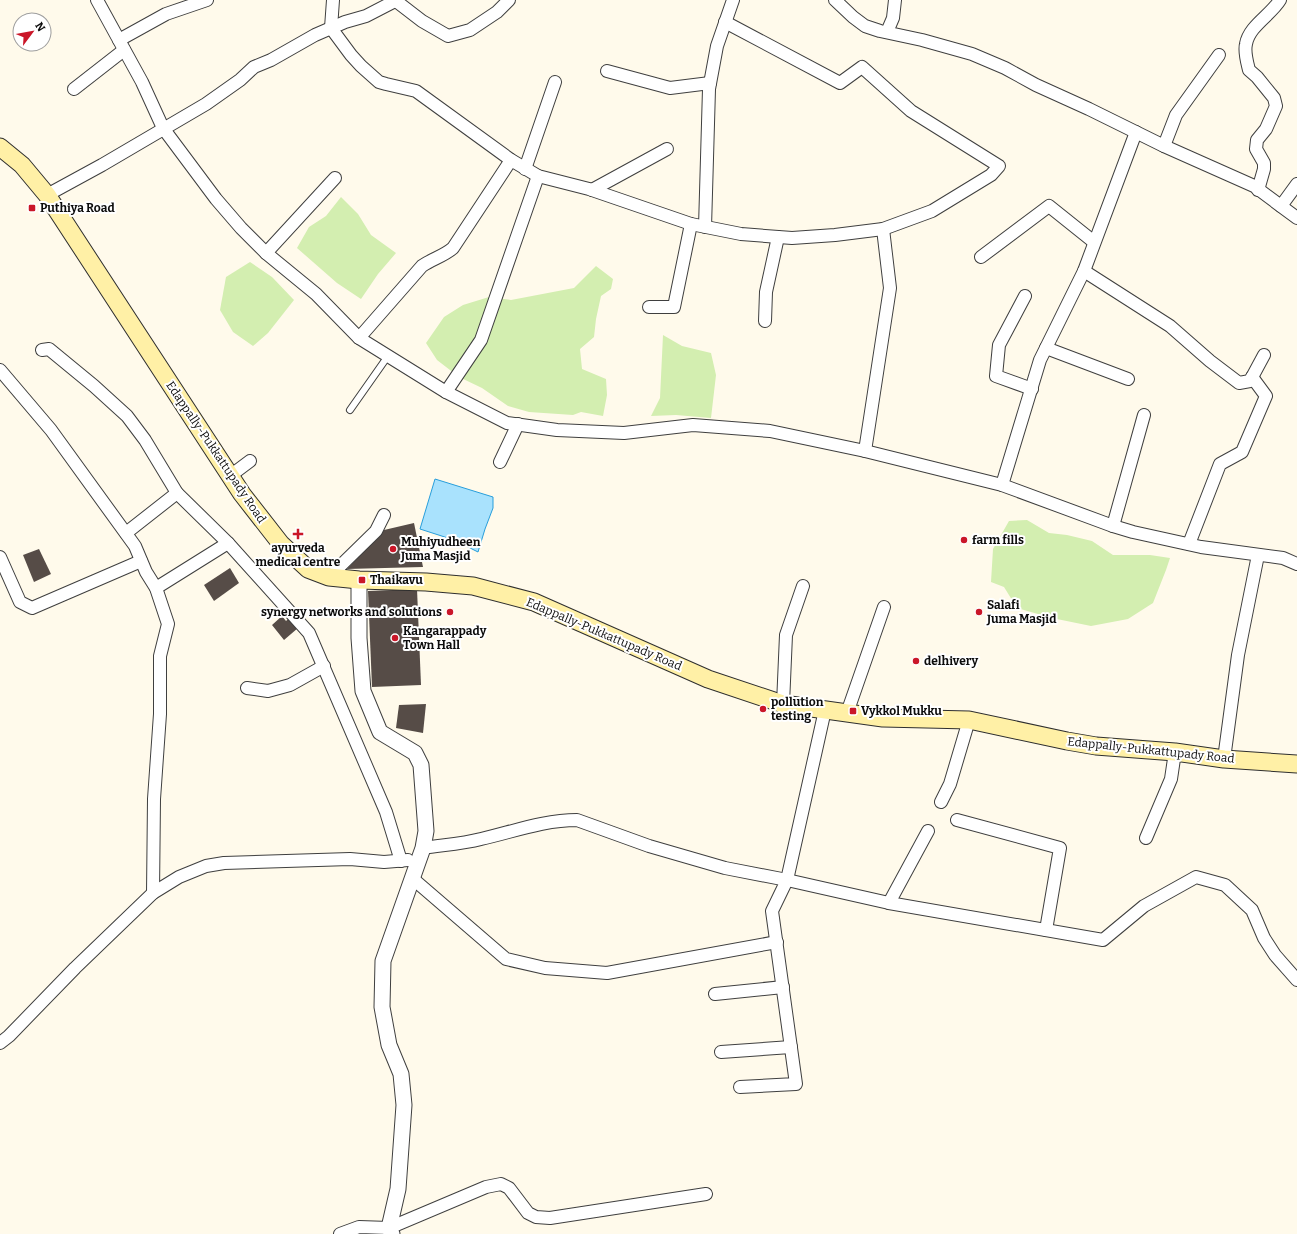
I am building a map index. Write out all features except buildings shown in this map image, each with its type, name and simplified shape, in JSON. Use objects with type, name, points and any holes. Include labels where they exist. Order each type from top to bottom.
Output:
[{"type":"main road","name":"Edappally-Pukkattupady Road","points":[[1,149],[22,165],[47,195],[242,494],[281,544],[308,569],[329,577],[473,586],[534,602],[708,679],[783,704],[883,718],[969,720],[1096,746],[1175,752],[1224,759],[1297,764]]},
{"type":"street","points":[[97,0],[105,17],[122,45],[164,128],[216,199],[241,228],[266,253],[316,294],[359,338],[446,392],[507,423],[556,430],[624,433],[693,425],[770,431],[865,451],[1002,485],[1113,526],[1222,551],[1283,558],[1297,564]]},
{"type":"street","points":[[74,89],[122,45],[166,14],[207,0]]},
{"type":"street","points":[[333,0],[331,28],[351,55],[372,77],[386,84],[416,91],[511,160],[538,176],[592,190],[691,224],[741,234],[792,238],[835,235],[883,229],[932,212],[991,176],[999,166],[911,111],[862,68],[840,83],[725,22]]},
{"type":"street","points":[[47,195],[102,165],[206,104],[240,80],[254,67],[271,60],[316,35],[331,28],[366,16],[396,0],[422,21],[448,36],[470,30],[497,12],[509,0]]},
{"type":"street","points":[[705,227],[710,83],[716,46],[733,0]]},
{"type":"street","points":[[835,0],[865,26],[972,54],[1004,68],[1036,85],[1164,146],[1232,176],[1258,190],[1297,218]]},
{"type":"street","points":[[887,32],[893,18],[896,0]]},
{"type":"street","points":[[1258,190],[1264,169],[1264,163],[1256,149],[1257,140],[1266,129],[1276,106],[1274,98],[1257,77],[1248,70],[1246,45],[1249,34],[1276,7],[1280,0]]},
{"type":"street","points":[[1164,146],[1176,115],[1219,55]]},
{"type":"street","points":[[607,71],[670,88],[710,83]]},
{"type":"street","points":[[525,169],[555,82]]},
{"type":"street","points":[[1002,485],[1040,360],[1084,271],[1136,132]]},
{"type":"street","points":[[592,190],[667,149]]},
{"type":"street","points":[[359,338],[422,266],[448,253],[453,248],[511,160]]},
{"type":"street","points":[[446,392],[481,340],[538,176]]},
{"type":"street","points":[[266,253],[335,178]]},
{"type":"street","points":[[1281,206],[1297,184]]},
{"type":"street","points":[[981,257],[1049,206],[1094,242]]},
{"type":"street","points":[[649,307],[674,307],[691,224]]},
{"type":"street","points":[[865,451],[890,288],[883,229]]},
{"type":"street","points":[[765,320],[766,292],[778,237]]},
{"type":"street","points":[[1084,271],[1170,326],[1210,361],[1238,382],[1250,381],[1264,354]]},
{"type":"street","points":[[1025,296],[999,345],[996,376],[1032,389]]},
{"type":"street","points":[[1046,348],[1128,379]]},
{"type":"street","points":[[42,350],[49,349],[94,386],[127,416],[145,440],[177,492],[228,543],[309,633],[386,812],[401,861]]},
{"type":"street","points":[[0,370],[51,430],[135,546],[140,561],[156,588],[168,624],[160,656],[160,714],[154,799],[153,893]]},
{"type":"street","points":[[1188,544],[1220,464],[1242,452],[1266,396],[1252,377]]},
{"type":"street","points":[[1113,526],[1144,415]]},
{"type":"street","points":[[500,462],[518,424]]},
{"type":"street","points":[[230,476],[250,461]]},
{"type":"street","points":[[126,533],[177,492]]},
{"type":"street","points":[[329,577],[376,531],[384,515]]},
{"type":"street","points":[[156,588],[228,543]]},
{"type":"street","points":[[1224,759],[1238,655],[1258,555]]},
{"type":"street","points":[[0,556],[20,602],[32,608],[140,561]]},
{"type":"street","points":[[359,580],[359,638],[362,691],[380,732],[415,754],[421,765],[426,830],[421,854],[383,961],[382,1007],[389,1045],[401,1074],[404,1105],[398,1189],[391,1231]]},
{"type":"street","points":[[783,704],[786,635],[803,586]]},
{"type":"street","points":[[847,713],[884,607]]},
{"type":"street","points":[[247,688],[268,691],[290,685],[324,666]]},
{"type":"street","points":[[740,1087],[796,1084],[772,911],[787,880],[825,710]]},
{"type":"street","points":[[941,802],[950,784],[969,720]]},
{"type":"street","points":[[1146,838],[1171,779],[1175,752]]},
{"type":"street","points":[[0,1043],[9,1036],[75,968],[153,893],[186,874],[206,866],[224,863],[350,859],[384,862],[401,861],[421,854],[564,820],[576,820],[649,846],[726,868],[890,903],[1103,940],[1144,906],[1196,877],[1225,885],[1252,910],[1264,938],[1275,955],[1297,980]]},
{"type":"street","points":[[958,820],[1060,848],[1046,930]]},
{"type":"street","points":[[890,903],[928,831]]},
{"type":"street","points":[[412,878],[506,959],[545,968],[606,973],[777,942]]},
{"type":"street","points":[[715,994],[783,988]]},
{"type":"street","points":[[721,1052],[791,1047]]},
{"type":"street","points":[[340,1234],[359,1227],[391,1231],[486,1187],[501,1184],[509,1188],[528,1213],[536,1217],[550,1218],[706,1194]]},
{"type":"lane","points":[[350,410],[388,356]]},
{"type":"green space","points":[[341,197],[358,214],[371,235],[396,253],[378,274],[361,299],[337,283],[297,248],[309,227],[326,216]]},
{"type":"green space","points":[[250,262],[272,277],[294,300],[268,333],[253,346],[233,332],[220,310],[226,277]]},
{"type":"green space","points":[[596,266],[613,279],[611,289],[601,296],[594,337],[580,349],[582,369],[606,379],[607,395],[603,416],[581,412],[573,415],[529,412],[508,406],[482,388],[459,377],[437,360],[426,343],[444,317],[463,305],[489,297],[511,300],[574,288]]},
{"type":"green space","points":[[663,335],[682,346],[711,353],[716,375],[711,418],[676,415],[651,416],[660,398]]},
{"type":"green space","points":[[1027,520],[1049,533],[1067,535],[1092,541],[1113,555],[1150,555],[1170,558],[1153,603],[1128,619],[1091,626],[1052,618],[1017,608],[1004,587],[991,582],[993,549],[1009,521]]},
{"type":"water","points":[[435,479],[493,497],[493,508],[478,552],[454,540],[420,529]]},
{"type":"place","name":"Puthiya Road","points":[[32,208]]},
{"type":"place","name":"ayurveda medical centre","points":[[298,534]]},
{"type":"place","name":"farm fills","points":[[964,540]]},
{"type":"place","name":"Muhiyudheen Juma Masjid","points":[[393,549]]},
{"type":"place","name":"Thaikavu","points":[[362,580]]},
{"type":"place","name":"synergy networks and solutions","points":[[450,612]]},
{"type":"place","name":"Salafi Juma Masjid","points":[[979,612]]},
{"type":"place","name":"Kangarappady Town Hall","points":[[395,638]]},
{"type":"place","name":"delhivery","points":[[916,661]]},
{"type":"place","name":"pollution testing","points":[[763,709]]},
{"type":"place","name":"Vykkol Mukku","points":[[853,711]]}]
